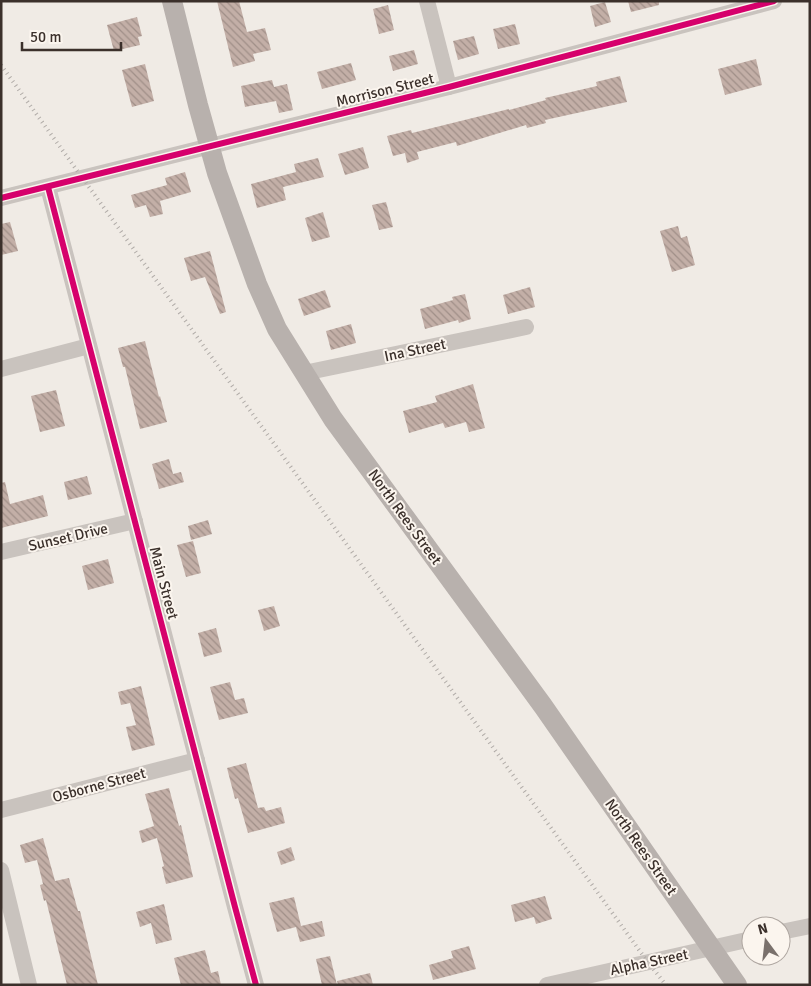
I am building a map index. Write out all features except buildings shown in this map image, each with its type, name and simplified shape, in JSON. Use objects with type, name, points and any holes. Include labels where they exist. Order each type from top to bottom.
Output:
[{"type":"main road","name":"North Rees Street","points":[[172,1],[217,173],[256,284],[277,329],[333,419],[544,706],[737,985]]},
{"type":"street","points":[[427,1],[449,87]]},
{"type":"street","name":"Morrison Street","points":[[1,198],[449,87],[774,1]]},
{"type":"street","name":"Main Street","points":[[48,187],[256,985]]},
{"type":"street","name":"Ina Street","points":[[304,373],[526,327]]},
{"type":"street","points":[[1,369],[89,346]]},
{"type":"street","name":"Sunset Drive","points":[[1,552],[134,521]]},
{"type":"street","name":"Osborne Street","points":[[1,810],[197,760]]},
{"type":"street","points":[[1,870],[29,985]]},
{"type":"street","points":[[791,930],[810,926]]},
{"type":"street","name":"Alpha Street","points":[[547,985],[741,941]]},
{"type":"railway","points":[[1,65],[666,985]]},
{"type":"cycle path","points":[[1,198],[449,87],[774,1]]},
{"type":"cycle path","points":[[48,187],[256,985]]}]
